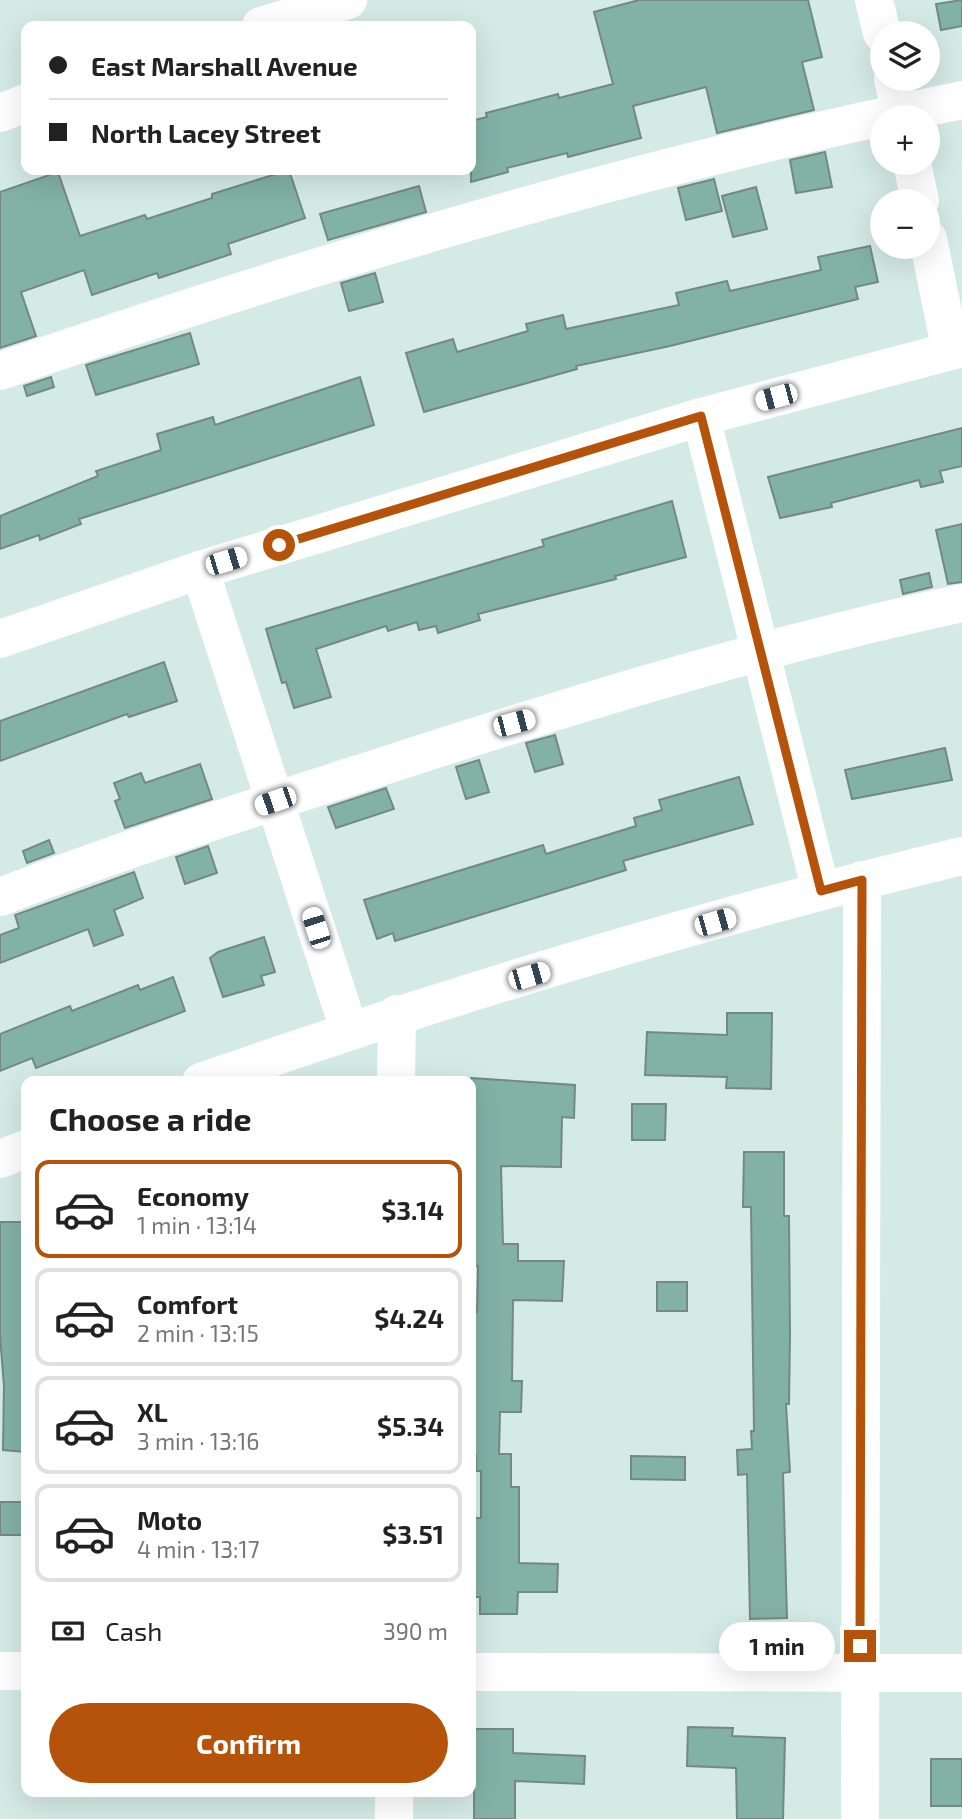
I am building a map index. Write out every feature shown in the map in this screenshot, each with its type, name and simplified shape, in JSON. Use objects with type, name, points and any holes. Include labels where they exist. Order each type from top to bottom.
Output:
[{"type":"street","points":[[278,21],[348,0]]},
{"type":"street","points":[[874,0],[879,21]]},
{"type":"street","points":[[0,371],[140,322],[553,197],[899,103],[962,100]]},
{"type":"street","points":[[0,113],[21,105]]},
{"type":"street","points":[[0,639],[200,569],[701,416],[956,349],[933,259]]},
{"type":"street","points":[[701,416],[821,891]]},
{"type":"street","points":[[200,569],[349,1030]]},
{"type":"street","points":[[0,897],[275,801],[514,723],[761,653],[962,603]]},
{"type":"street","points":[[218,1076],[397,1014],[821,891],[962,856]]},
{"type":"street","points":[[860,1819],[862,880]]},
{"type":"street","points":[[396,1076],[397,1014]]},
{"type":"street","points":[[0,1159],[21,1151]]},
{"type":"street","points":[[0,1671],[21,1671]]},
{"type":"street","points":[[476,1672],[962,1673]]},
{"type":"street","points":[[394,1797],[394,1819]]},
{"type":"building","points":[[639,0],[808,0],[822,57],[802,62],[814,110],[717,133],[706,87],[633,106],[641,138],[568,157],[567,153],[507,168],[508,172],[471,182],[471,175],[476,175],[476,120],[487,117],[486,113],[558,94],[559,98],[613,84],[594,12]]},
{"type":"building","points":[[962,0],[962,26],[941,30],[936,4]]},
{"type":"building","points":[[825,152],[832,187],[796,193],[790,160]]},
{"type":"building","points":[[49,175],[59,175],[80,236],[145,215],[147,219],[212,198],[212,194],[273,175],[291,175],[305,218],[228,244],[231,254],[159,278],[157,273],[92,295],[84,270],[21,292],[36,336],[0,348],[0,192]]},
{"type":"building","points":[[714,179],[722,211],[686,220],[678,188]]},
{"type":"building","points":[[419,186],[426,212],[328,240],[320,214]]},
{"type":"building","points":[[756,187],[767,229],[733,237],[722,196]]},
{"type":"building","points":[[870,246],[870,259],[873,259],[878,282],[855,287],[858,299],[670,346],[576,366],[577,369],[424,412],[406,353],[453,339],[457,352],[528,331],[526,324],[563,315],[566,329],[679,305],[676,293],[727,281],[730,291],[821,270],[818,257]]},
{"type":"building","points":[[375,273],[383,302],[349,311],[341,283]]},
{"type":"building","points":[[190,333],[199,364],[96,395],[86,365]]},
{"type":"building","points":[[51,377],[54,387],[27,396],[24,386]]},
{"type":"building","points":[[360,377],[374,425],[79,519],[81,524],[40,540],[39,535],[0,549],[0,516],[98,476],[96,471],[161,450],[157,434],[213,417],[215,425]]},
{"type":"building","points":[[962,428],[962,466],[940,471],[943,482],[921,487],[919,480],[831,503],[832,507],[780,518],[768,477]]},
{"type":"building","points":[[672,501],[686,557],[615,576],[616,579],[478,614],[480,620],[438,633],[436,626],[419,630],[417,622],[388,631],[386,626],[316,649],[331,697],[294,708],[286,682],[282,683],[266,629],[544,546],[542,540]]},
{"type":"building","points":[[962,524],[962,582],[948,584],[936,530]]},
{"type":"building","points":[[929,573],[932,587],[903,594],[900,580]]},
{"type":"building","points":[[164,662],[177,701],[129,717],[127,714],[0,761],[0,721]]},
{"type":"building","points":[[555,735],[563,764],[535,772],[526,743]]},
{"type":"building","points":[[945,748],[952,780],[852,799],[845,770]]},
{"type":"building","points":[[479,760],[489,792],[466,799],[456,767]]},
{"type":"building","points":[[200,764],[212,799],[125,828],[115,801],[120,799],[114,783],[141,773],[145,783]]},
{"type":"building","points":[[739,777],[753,824],[623,861],[626,870],[395,941],[393,933],[377,939],[364,900],[543,845],[546,854],[636,826],[634,818],[662,810],[659,800]]},
{"type":"building","points":[[386,788],[394,809],[336,828],[328,807]]},
{"type":"building","points":[[49,840],[54,853],[27,863],[23,851]]},
{"type":"building","points":[[208,846],[217,873],[185,884],[176,857]]},
{"type":"building","points":[[134,872],[143,898],[114,910],[123,935],[94,946],[88,929],[0,963],[0,935],[19,928],[15,915]]},
{"type":"building","points":[[264,937],[275,972],[261,976],[264,985],[223,997],[210,958],[218,952]]},
{"type":"building","points":[[173,977],[185,1011],[36,1068],[32,1058],[0,1071],[0,1034],[70,1006],[72,1011],[138,985],[140,990]]},
{"type":"building","points":[[727,1013],[772,1013],[771,1089],[726,1088],[727,1077],[645,1075],[647,1032],[727,1035]]},
{"type":"building","points":[[476,1078],[575,1085],[574,1118],[562,1117],[561,1167],[501,1166],[503,1244],[518,1244],[518,1261],[564,1261],[562,1301],[513,1300],[512,1381],[522,1381],[521,1412],[500,1412],[499,1454],[511,1454],[511,1487],[519,1487],[519,1563],[558,1564],[557,1592],[518,1592],[517,1614],[480,1614],[480,1597],[476,1597],[476,1518],[481,1518],[481,1471],[476,1471]]},
{"type":"building","points":[[632,1104],[666,1104],[665,1140],[632,1140]]},
{"type":"building","points":[[744,1152],[784,1152],[784,1216],[789,1216],[790,1335],[789,1404],[786,1404],[790,1472],[783,1473],[787,1618],[750,1619],[747,1474],[738,1475],[737,1450],[752,1449],[751,1431],[754,1431],[751,1207],[743,1207]]},
{"type":"building","points":[[0,1222],[21,1222],[21,1452],[3,1450],[4,1386],[0,1336]]},
{"type":"building","points":[[657,1282],[687,1282],[687,1311],[657,1311]]},
{"type":"building","points":[[631,1456],[685,1457],[685,1480],[631,1479]]},
{"type":"building","points":[[0,1502],[21,1502],[21,1535],[0,1535]]},
{"type":"building","points":[[688,1727],[733,1728],[732,1736],[785,1738],[783,1819],[737,1819],[736,1768],[687,1766]]},
{"type":"building","points":[[476,1729],[513,1729],[513,1753],[585,1756],[584,1784],[515,1781],[515,1819],[474,1819]]},
{"type":"building","points":[[931,1759],[962,1759],[962,1806],[931,1806]]},
{"type":"route","points":[[279,545],[701,416],[821,891],[862,880],[860,1646]]}]
